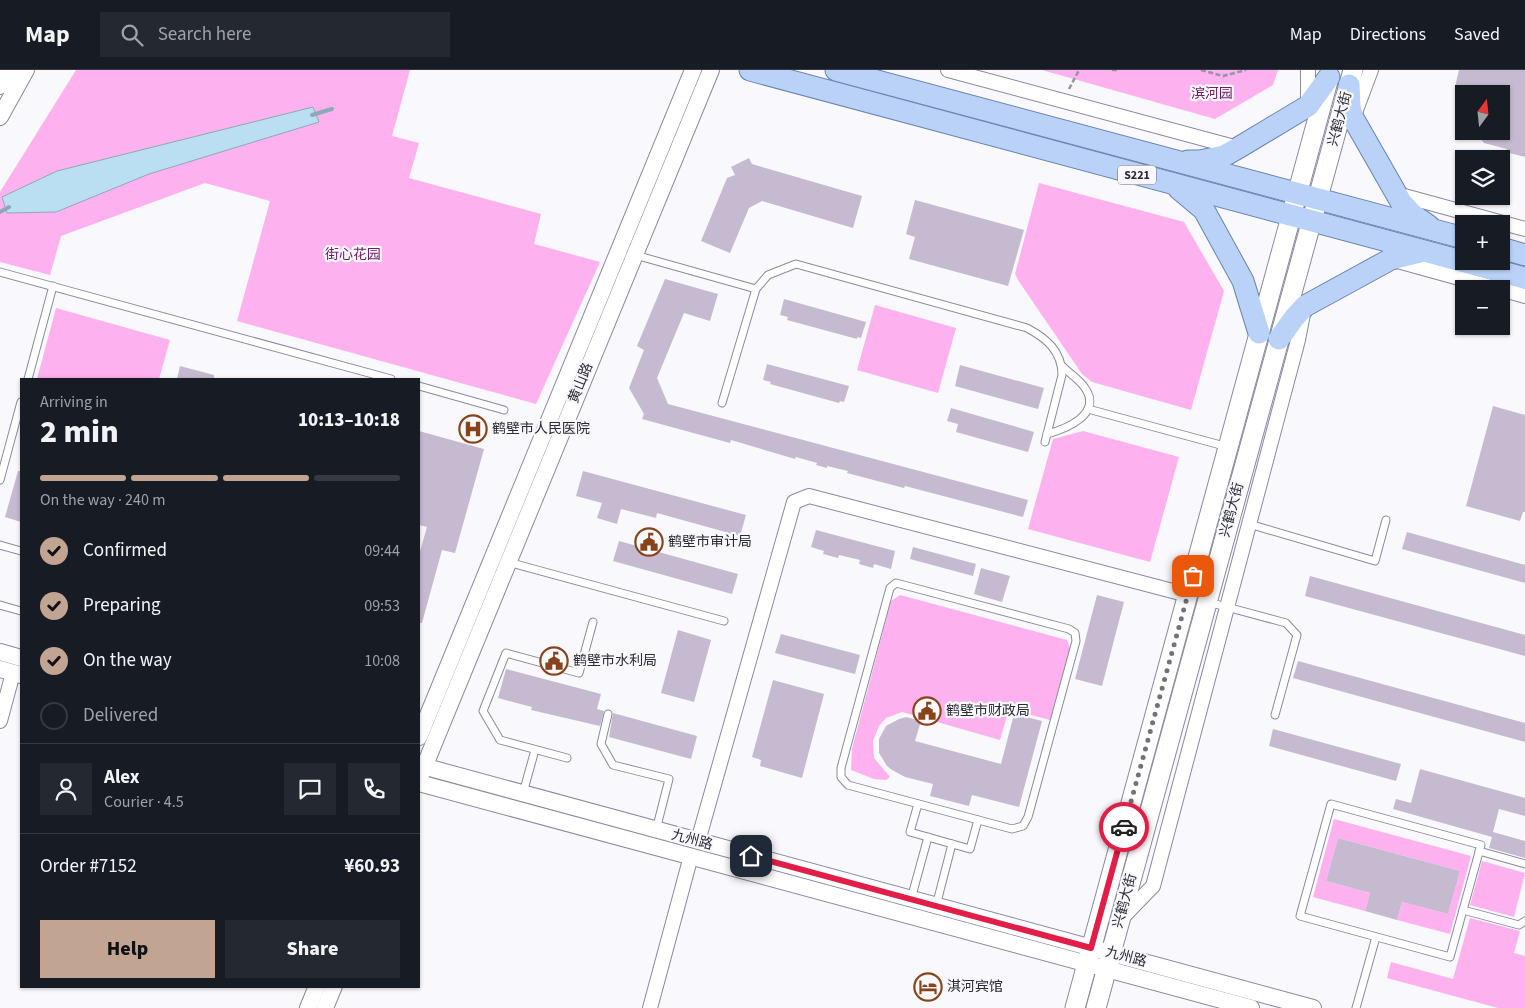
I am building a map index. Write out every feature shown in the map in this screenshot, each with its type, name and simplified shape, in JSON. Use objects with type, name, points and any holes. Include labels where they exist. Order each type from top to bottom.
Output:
[{"type":"main road","name":"S221","points":[[750,70],[1525,278]]},
{"type":"main road","name":"S221","points":[[836,70],[1455,236]]},
{"type":"main road","points":[[1173,161],[1200,161],[1224,156],[1308,106],[1330,74]]},
{"type":"main road","name":"兴鹤大街","points":[[1096,1008],[1207,602],[1269,336],[1291,216],[1330,74]]},
{"type":"main road","points":[[1351,78],[1350,107],[1353,118],[1397,194],[1412,214],[1436,231]]},
{"type":"main road","name":"兴鹤大街","points":[[1075,1008],[1228,447],[1312,222],[1351,78]]},
{"type":"main road","points":[[1170,184],[1194,200],[1204,210],[1243,281],[1269,336],[1294,318],[1305,306],[1391,259],[1424,251]]},
{"type":"main road","points":[[1510,251],[1525,255]]},
{"type":"street","points":[[0,86],[9,70]]},
{"type":"street","points":[[0,117],[26,70]]},
{"type":"street","name":"黄山路","points":[[420,735],[693,70]]},
{"type":"street","name":"黄山路","points":[[420,774],[711,70]]},
{"type":"street","points":[[948,70],[1238,148]]},
{"type":"street","points":[[1308,70],[1308,106]]},
{"type":"street","points":[[1353,118],[1372,70]]},
{"type":"street","points":[[1397,194],[1525,229]]},
{"type":"street","points":[[1391,259],[1467,280]]},
{"type":"street","points":[[1510,292],[1525,296]]},
{"type":"street","points":[[1120,920],[1153,886],[1298,340],[1305,306]]},
{"type":"street","points":[[698,841],[794,502],[801,498],[809,496],[1188,595]]},
{"type":"street","points":[[0,652],[20,658]]},
{"type":"street","points":[[0,721],[12,672]]},
{"type":"street","name":"九州路","points":[[420,774],[523,794],[698,841],[936,906],[1089,956]]},
{"type":"street","name":"九州路","points":[[420,774],[691,856],[1109,961],[1313,1008]]},
{"type":"street","points":[[650,1008],[691,856]]},
{"type":"street","name":"九州路","points":[[1109,961],[1251,1008]]},
{"type":"street","points":[[308,1008],[316,988]]},
{"type":"street","points":[[325,1008],[333,988]]},
{"type":"lane","points":[[634,255],[756,289]]},
{"type":"lane","points":[[722,403],[756,289],[768,275],[796,264],[1026,328],[1039,334],[1054,347],[1062,366],[1062,375],[1045,442]]},
{"type":"lane","points":[[0,272],[387,378]]},
{"type":"lane","points":[[28,378],[53,286]]},
{"type":"lane","points":[[1047,434],[1076,424],[1090,404],[1085,387],[1062,366]]},
{"type":"lane","points":[[420,386],[504,410]]},
{"type":"lane","points":[[0,480],[20,406]]},
{"type":"lane","points":[[1088,409],[1228,447]]},
{"type":"lane","points":[[13,433],[20,435]]},
{"type":"lane","points":[[1249,524],[1375,561],[1386,520]]},
{"type":"lane","points":[[0,545],[20,551]]},
{"type":"lane","points":[[508,562],[724,621]]},
{"type":"lane","points":[[896,582],[1069,629],[1075,633],[1076,641],[1028,817],[1023,826],[1012,830],[978,820],[848,785],[842,777],[841,768],[890,588],[896,582]]},
{"type":"lane","points":[[1207,602],[1286,623],[1297,635],[1275,715]]},
{"type":"lane","points":[[0,605],[20,611]]},
{"type":"lane","points":[[566,758],[500,740],[483,711],[506,653],[579,673],[593,622]]},
{"type":"lane","points":[[608,714],[601,744],[613,765],[669,779],[656,830]]},
{"type":"lane","points":[[523,794],[535,750]]},
{"type":"lane","points":[[918,804],[910,832],[970,849],[978,820]]},
{"type":"lane","points":[[1331,804],[1481,845],[1479,852],[1450,957],[1300,916],[1331,804]]},
{"type":"lane","points":[[911,899],[928,837]]},
{"type":"lane","points":[[936,906],[952,844]]},
{"type":"lane","points":[[1479,852],[1525,864]]},
{"type":"lane","points":[[1463,910],[1519,925],[1525,921]]},
{"type":"lane","points":[[1356,1008],[1376,937]]},
{"type":"path","points":[[1062,101],[1079,70]]},
{"type":"path","points":[[1112,70],[1118,70]]},
{"type":"path","points":[[1201,70],[1223,76],[1246,70]]},
{"type":"green space","name":"街心花园","points":[[76,70],[410,70],[392,136],[419,143],[409,178],[541,214],[534,244],[600,262],[536,404],[237,321],[270,201],[205,183],[61,236],[50,275],[0,262],[0,192]]},
{"type":"green space","name":"滨河园","points":[[1042,70],[1278,70],[1273,85],[1215,119]]},
{"type":"green space","points":[[1039,183],[1184,222],[1224,291],[1191,410],[1092,382],[1082,374],[1018,280],[1015,274]]},
{"type":"green space","points":[[875,305],[956,328],[938,393],[857,370]]},
{"type":"green space","points":[[56,308],[170,340],[159,378],[37,378]]},
{"type":"green space","points":[[1083,431],[1179,457],[1150,562],[1028,529],[1053,439]]},
{"type":"green space","points":[[900,595],[1067,640],[1070,648],[1050,720],[1009,709],[1000,740],[902,712],[886,718],[879,726],[873,741],[874,758],[890,777],[886,780],[874,779],[851,770],[852,749],[891,601]]},
{"type":"green space","points":[[1334,819],[1471,856],[1450,934],[1397,920],[1402,902],[1448,914],[1460,871],[1338,838],[1326,881],[1370,893],[1365,911],[1313,897]]},
{"type":"green space","points":[[1482,861],[1525,873],[1514,917],[1470,905]]},
{"type":"green space","points":[[1470,918],[1520,931],[1514,953],[1525,956],[1525,1008],[1498,1008],[1387,978],[1391,962],[1453,979]]},
{"type":"water","points":[[313,107],[319,122],[149,174],[56,212],[7,213],[2,197],[57,171]]},
{"type":"building","points":[[1459,70],[1525,70],[1525,157],[1510,153],[1510,150],[1484,143],[1482,140],[1510,140],[1510,85],[1455,85]]},
{"type":"building","points":[[749,158],[752,164],[862,196],[853,228],[762,201],[749,208],[730,253],[701,241],[727,178],[735,175],[731,167]]},
{"type":"building","points":[[915,200],[1024,230],[1008,286],[909,259],[915,237],[906,234]]},
{"type":"building","points":[[665,279],[718,294],[710,321],[684,313],[657,378],[668,404],[1028,500],[1023,517],[847,473],[848,471],[827,466],[827,468],[816,465],[817,463],[796,457],[795,459],[731,440],[730,443],[642,419],[644,414],[629,388],[644,350],[637,346]]},
{"type":"building","points":[[784,299],[866,322],[861,338],[857,337],[857,339],[787,320],[788,317],[780,315]]},
{"type":"building","points":[[767,364],[849,386],[844,402],[840,401],[839,403],[770,384],[771,382],[763,380]]},
{"type":"building","points":[[960,365],[1044,388],[1038,409],[955,386]]},
{"type":"building","points":[[180,366],[214,375],[214,378],[177,378]]},
{"type":"building","points":[[1493,406],[1525,415],[1525,512],[1523,512],[1520,521],[1466,506]]},
{"type":"building","points":[[951,408],[1034,432],[1028,452],[956,432],[958,424],[947,421]]},
{"type":"building","points":[[420,431],[484,449],[455,553],[442,550],[422,623],[420,623],[420,552],[427,527],[420,525]]},
{"type":"building","points":[[18,471],[20,471],[20,522],[5,517]]},
{"type":"building","points":[[583,471],[746,515],[740,536],[657,513],[656,518],[621,509],[617,524],[597,518],[602,503],[576,496]]},
{"type":"building","points":[[816,530],[895,551],[891,569],[874,564],[873,568],[859,564],[860,560],[839,555],[838,558],[823,554],[824,551],[811,547]]},
{"type":"building","points":[[1407,532],[1525,565],[1525,583],[1402,549]]},
{"type":"building","points":[[619,541],[738,574],[732,594],[613,561]]},
{"type":"building","points":[[913,547],[976,564],[973,576],[910,559]]},
{"type":"building","points":[[981,568],[1010,576],[1002,602],[974,594]]},
{"type":"building","points":[[1310,576],[1525,635],[1525,656],[1305,596]]},
{"type":"building","points":[[1097,595],[1124,602],[1102,686],[1075,679]]},
{"type":"building","points":[[678,630],[711,640],[694,702],[661,693]]},
{"type":"building","points":[[781,634],[860,655],[855,674],[775,653]]},
{"type":"building","points":[[1298,661],[1525,723],[1525,742],[1293,678]]},
{"type":"building","points":[[506,669],[601,694],[597,709],[604,711],[600,726],[531,710],[532,707],[498,698]]},
{"type":"building","points":[[773,680],[824,694],[802,778],[760,766],[761,760],[752,757]]},
{"type":"building","points":[[613,713],[697,736],[691,759],[609,737]]},
{"type":"building","points":[[1014,714],[1042,721],[1019,807],[972,795],[969,806],[930,796],[933,784],[905,777],[892,770],[887,766],[879,753],[879,739],[886,726],[906,717],[921,721],[915,741],[1001,764]]},
{"type":"building","points":[[1273,729],[1401,764],[1396,781],[1269,746]]},
{"type":"building","points":[[1420,769],[1525,798],[1525,816],[1499,809],[1493,832],[1525,841],[1525,858],[1489,848],[1492,837],[1393,809],[1396,799],[1411,803]]},
{"type":"building","points":[[1338,838],[1460,871],[1448,914],[1402,902],[1397,920],[1365,911],[1370,893],[1326,881]]},
{"type":"waterway","points":[[312,115],[332,109]]},
{"type":"waterway","points":[[0,212],[9,207]]},
{"type":"way so far","points":[[1124,827],[1193,576]]},
{"type":"place","name":"鹤壁市人民医院","points":[[473,429]]},
{"type":"place","name":"鹤壁市审计局","points":[[649,542]]},
{"type":"place","name":"鹤壁市水利局","points":[[554,661]]},
{"type":"place","name":"鹤壁市财政局","points":[[927,711]]},
{"type":"place","name":"淇河宾馆","points":[[928,987]]},
{"type":"route","points":[[751,856],[1091,948],[1124,827]]}]
